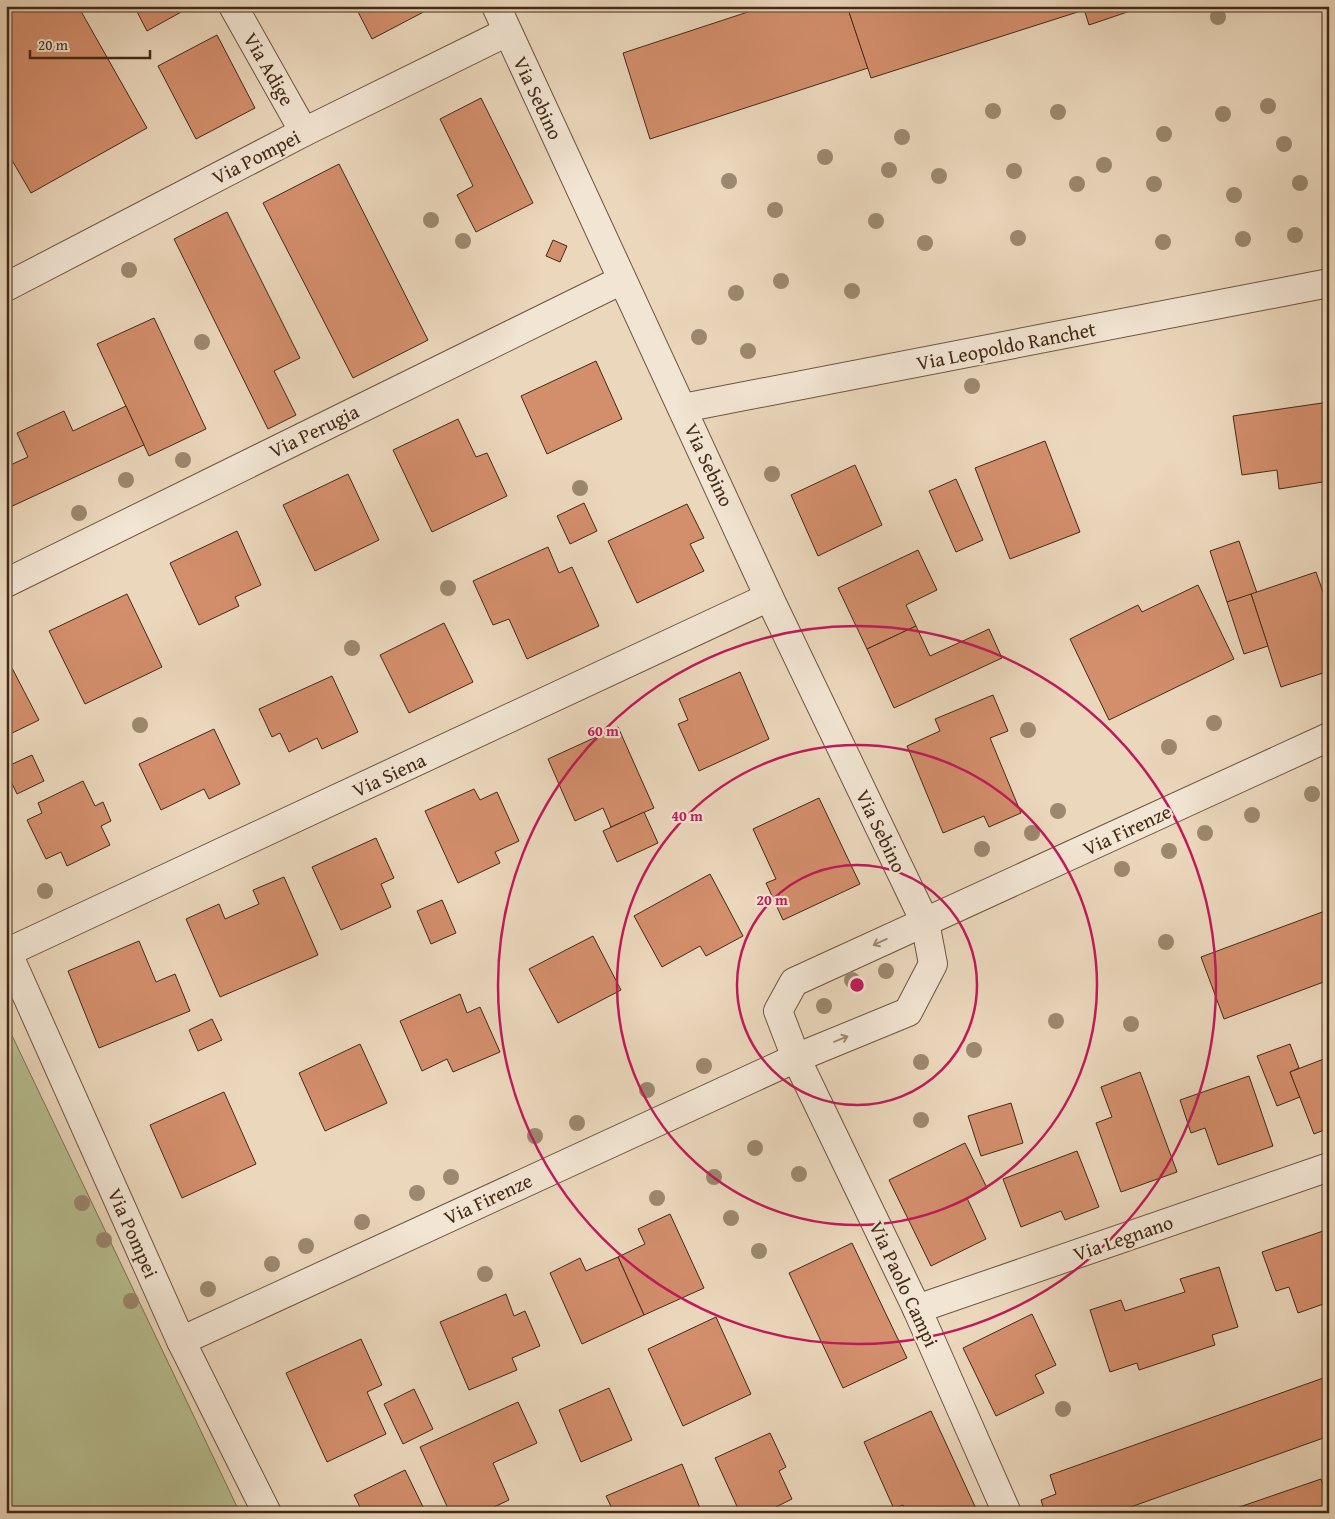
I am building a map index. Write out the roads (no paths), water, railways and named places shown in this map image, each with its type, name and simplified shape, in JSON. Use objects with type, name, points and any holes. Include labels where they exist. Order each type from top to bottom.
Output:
[{"type":"street","name":"Via Adige","points":[[233,6],[304,132]]},
{"type":"street","name":"Via Sebino","points":[[496,6],[769,597],[925,922]]},
{"type":"street","name":"Via Pompei","points":[[6,286],[304,132],[507,32]]},
{"type":"street","name":"Via Perugia","points":[[6,583],[622,280]]},
{"type":"street","name":"Via Leopoldo Ranchet","points":[[683,408],[1329,283]]},
{"type":"street","name":"Via Siena","points":[[7,951],[769,597]]},
{"type":"street","name":"Via Firenze","points":[[796,1058],[778,1011],[794,982],[1329,737]]},
{"type":"street","name":"Via Firenze","points":[[181,1341],[796,1058],[908,1012],[932,964],[925,922]]},
{"type":"street","name":"Via Pompei","points":[[7,951],[181,1341],[267,1513]]},
{"type":"street","name":"Via Paolo Campi","points":[[796,1058],[917,1309],[1007,1513]]},
{"type":"street","name":"Via Legnano","points":[[917,1309],[1329,1167]]}]
